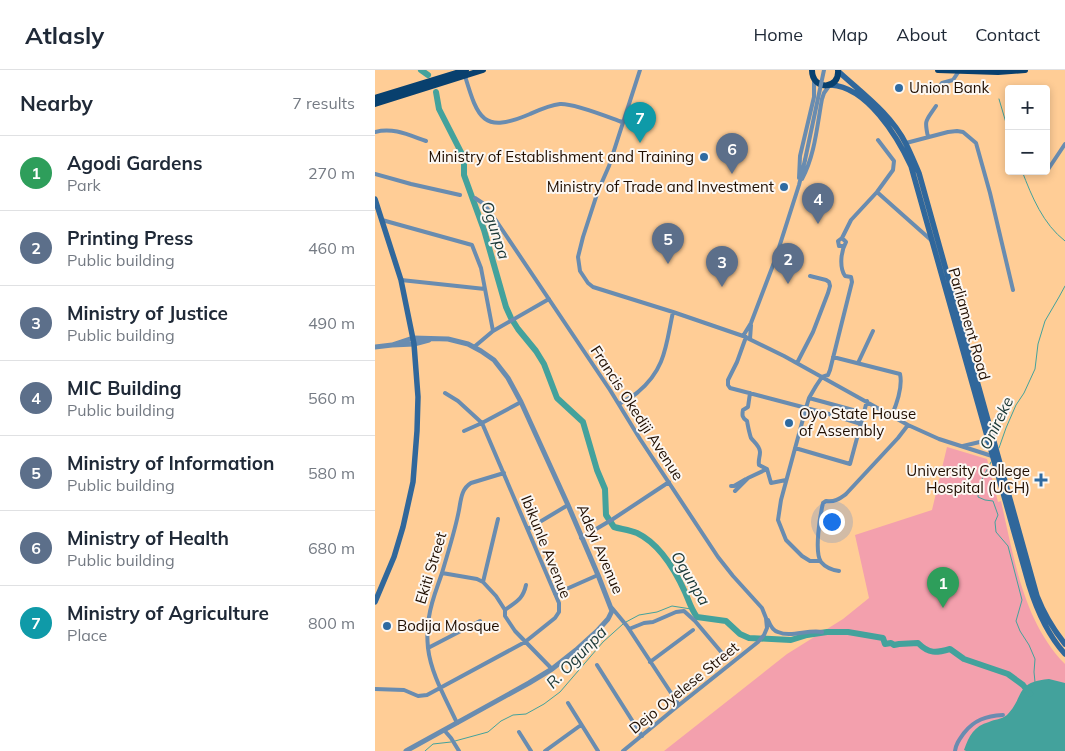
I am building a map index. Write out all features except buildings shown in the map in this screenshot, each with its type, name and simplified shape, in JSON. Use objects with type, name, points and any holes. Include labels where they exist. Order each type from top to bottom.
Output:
[{"type":"highway","points":[[375,104],[434,82],[483,70]]},
{"type":"highway","points":[[804,70],[812,74],[816,82],[825,86],[837,80],[839,71]]},
{"type":"highway","points":[[938,70],[998,72],[1025,70]]},
{"type":"highway","points":[[375,98],[416,88]]},
{"type":"main road","name":"Parliament Road","points":[[839,71],[876,105],[894,125],[906,143],[919,174],[935,242]]},
{"type":"main road","name":"Parliament Road","points":[[830,85],[843,86],[857,94],[881,118],[898,140],[914,173],[991,439],[1036,607],[1048,631],[1065,654]]},
{"type":"main road","points":[[375,199],[401,280],[413,341],[419,397],[413,482],[394,557],[375,602]]},
{"type":"main road","name":"Parliament Road","points":[[995,455],[1037,596],[1048,620],[1065,644]]},
{"type":"street","points":[[640,70],[609,166],[583,237],[578,257],[580,271],[588,283],[593,287],[746,337],[867,401],[908,425],[939,439],[992,457],[995,455]]},
{"type":"street","points":[[824,70],[799,185],[784,233],[737,362],[728,380],[728,385],[730,388],[861,424]]},
{"type":"street","points":[[935,92],[943,83],[953,80],[961,71]]},
{"type":"street","points":[[465,73],[476,110],[481,117],[487,120],[501,122],[512,120],[559,104],[622,122]]},
{"type":"street","points":[[799,185],[800,156],[815,90],[812,74]]},
{"type":"street","points":[[799,185],[809,164],[822,99],[830,85]]},
{"type":"street","points":[[928,137],[925,124],[936,106]]},
{"type":"street","points":[[375,132],[385,129],[391,130],[426,142]]},
{"type":"street","points":[[906,143],[957,131],[963,132],[976,143],[1013,290]]},
{"type":"street","points":[[820,561],[806,559],[786,540],[778,520],[781,500],[805,408],[822,377],[828,375],[830,370],[852,280],[851,277],[843,274],[841,264],[843,246],[846,242],[842,238],[851,220],[877,192],[893,170],[894,162],[879,140]]},
{"type":"street","points":[[1050,166],[1065,144]]},
{"type":"street","points":[[375,174],[460,195]]},
{"type":"street","points":[[877,192],[935,242]]},
{"type":"street","name":"Francis Okediji Avenue","points":[[475,198],[484,204],[497,222],[619,404],[718,557],[762,608],[772,627],[777,632],[788,634],[822,632]]},
{"type":"street","points":[[382,220],[472,245],[481,268],[493,331]]},
{"type":"street","points":[[797,363],[813,332],[830,290],[829,282],[810,276]]},
{"type":"street","points":[[401,280],[485,289]]},
{"type":"street","points":[[474,347],[493,331],[549,299]]},
{"type":"street","points":[[619,404],[637,393],[659,368],[665,352],[673,312]]},
{"type":"street","points":[[746,337],[751,323]]},
{"type":"street","points":[[858,363],[873,331]]},
{"type":"street","name":"Adeyi Avenue","points":[[375,348],[413,341],[448,339],[468,344],[493,360],[508,378],[521,402],[568,505],[612,611],[608,619],[576,650],[552,669],[529,684],[406,751]]},
{"type":"street","points":[[833,358],[900,374],[900,390],[892,415]]},
{"type":"street","name":"Ibikunle Avenue","points":[[375,688],[403,690],[422,696],[441,688],[525,642],[555,618],[559,612],[559,603],[482,423],[458,401],[445,393]]},
{"type":"street","points":[[750,393],[748,407],[743,410],[742,415],[747,421],[749,433],[760,451],[759,465],[767,469],[771,483],[786,480]]},
{"type":"street","points":[[809,398],[863,413]]},
{"type":"street","points":[[795,448],[850,464],[867,401]]},
{"type":"street","points":[[464,431],[521,402]]},
{"type":"street","points":[[839,571],[832,570],[820,561],[818,536],[823,503],[826,501],[832,502],[846,494],[908,425]]},
{"type":"street","points":[[961,446],[991,439]]},
{"type":"street","points":[[731,486],[767,469]]},
{"type":"street","name":"Ekiti Street","points":[[457,723],[433,668],[428,648],[431,605],[442,573],[465,488],[471,483],[504,473]]},
{"type":"street","points":[[735,491],[748,478]]},
{"type":"street","points":[[581,538],[669,482]]},
{"type":"street","points":[[528,529],[568,505]]},
{"type":"street","points":[[483,582],[498,519]]},
{"type":"street","points":[[442,573],[483,582],[505,610],[508,622],[552,669]]},
{"type":"street","points":[[555,594],[598,575]]},
{"type":"street","points":[[505,610],[519,600],[524,594],[526,585]]},
{"type":"street","points":[[609,603],[616,614],[623,619],[679,705]]},
{"type":"street","points":[[628,627],[653,622],[676,612],[684,611],[722,653]]},
{"type":"street","name":"Dejo Oyelese Street","points":[[623,751],[759,642],[767,628],[766,618]]},
{"type":"street","points":[[428,648],[480,621]]},
{"type":"street","points":[[650,662],[693,630]]},
{"type":"street","points":[[597,665],[642,736]]},
{"type":"street","points":[[568,703],[599,751]]},
{"type":"street","points":[[955,751],[956,744],[970,726],[981,718],[1003,715]]},
{"type":"street","points":[[545,751],[581,725]]},
{"type":"street","points":[[443,730],[451,738],[459,751]]},
{"type":"street","points":[[519,732],[531,751]]},
{"type":"shaded area","points":[[947,447],[987,459],[998,502],[1001,501],[1022,588],[1039,628],[1065,664],[1065,751],[664,751],[787,654],[843,619],[869,598],[855,535],[932,510]]},
{"type":"water","points":[[1049,679],[1065,683],[1065,751],[964,750],[970,736],[979,726],[1007,715],[1025,687],[1030,683]]},
{"type":"waterway","name":"Ogunpa","points":[[421,70],[428,75]]},
{"type":"waterway","name":"Ogunpa","points":[[436,92],[439,109],[464,158],[464,175],[484,230],[506,307],[518,329],[544,364],[557,398],[583,422],[597,470],[605,489],[606,515],[614,527],[637,533],[660,551],[677,575],[697,617],[726,621],[740,634],[749,638],[791,640],[827,632],[848,632],[883,638],[885,644],[918,643],[933,652],[950,649],[964,659],[1008,674],[1023,685],[1030,694]]},
{"type":"waterway","points":[[999,99],[1008,130]]},
{"type":"waterway","points":[[1024,175],[1044,218],[1050,227],[1065,241]]},
{"type":"waterway","name":"Onireke","points":[[999,448],[1016,405],[1035,369],[1038,344],[1045,321],[1065,286]]},
{"type":"waterway","name":"Onireke","points":[[991,462],[979,485],[978,497],[993,501],[998,515],[995,522],[996,532],[1008,546],[1022,600],[1016,621],[1035,659],[1035,682]]},
{"type":"waterway","name":"R. Ogunpa","points":[[626,622],[639,615],[657,612],[672,606],[691,609]]},
{"type":"waterway","name":"R. Ogunpa","points":[[455,741],[488,732],[501,721],[513,715],[526,714],[544,704],[560,692],[603,642],[623,624]]},
{"type":"waterway","name":"R. Ogunpa","points":[[425,751],[433,744],[451,742]]},
{"type":"place","name":"Union Bank","points":[[899,88]]},
{"type":"place","name":"Ministry of Agriculture","points":[[640,143]]},
{"type":"place","name":"Ministry of Establishment and Training","points":[[704,157]]},
{"type":"place","name":"Ministry of Health","points":[[732,174]]},
{"type":"place","name":"Ministry of Trade and Investment","points":[[784,187]]},
{"type":"place","name":"MIC Building","points":[[818,224]]},
{"type":"place","name":"Ministry of Information","points":[[668,264]]},
{"type":"place","name":"Printing Press","points":[[788,284]]},
{"type":"place","name":"Ministry of Justice","points":[[722,287]]},
{"type":"place","name":"Oyo State House of Assembly","points":[[789,423]]},
{"type":"place","name":"University College Hospital (UCH)","points":[[1041,480]]},
{"type":"place","name":"Agodi Gardens","points":[[943,608]]},
{"type":"place","name":"Bodija Mosque","points":[[387,626]]}]
